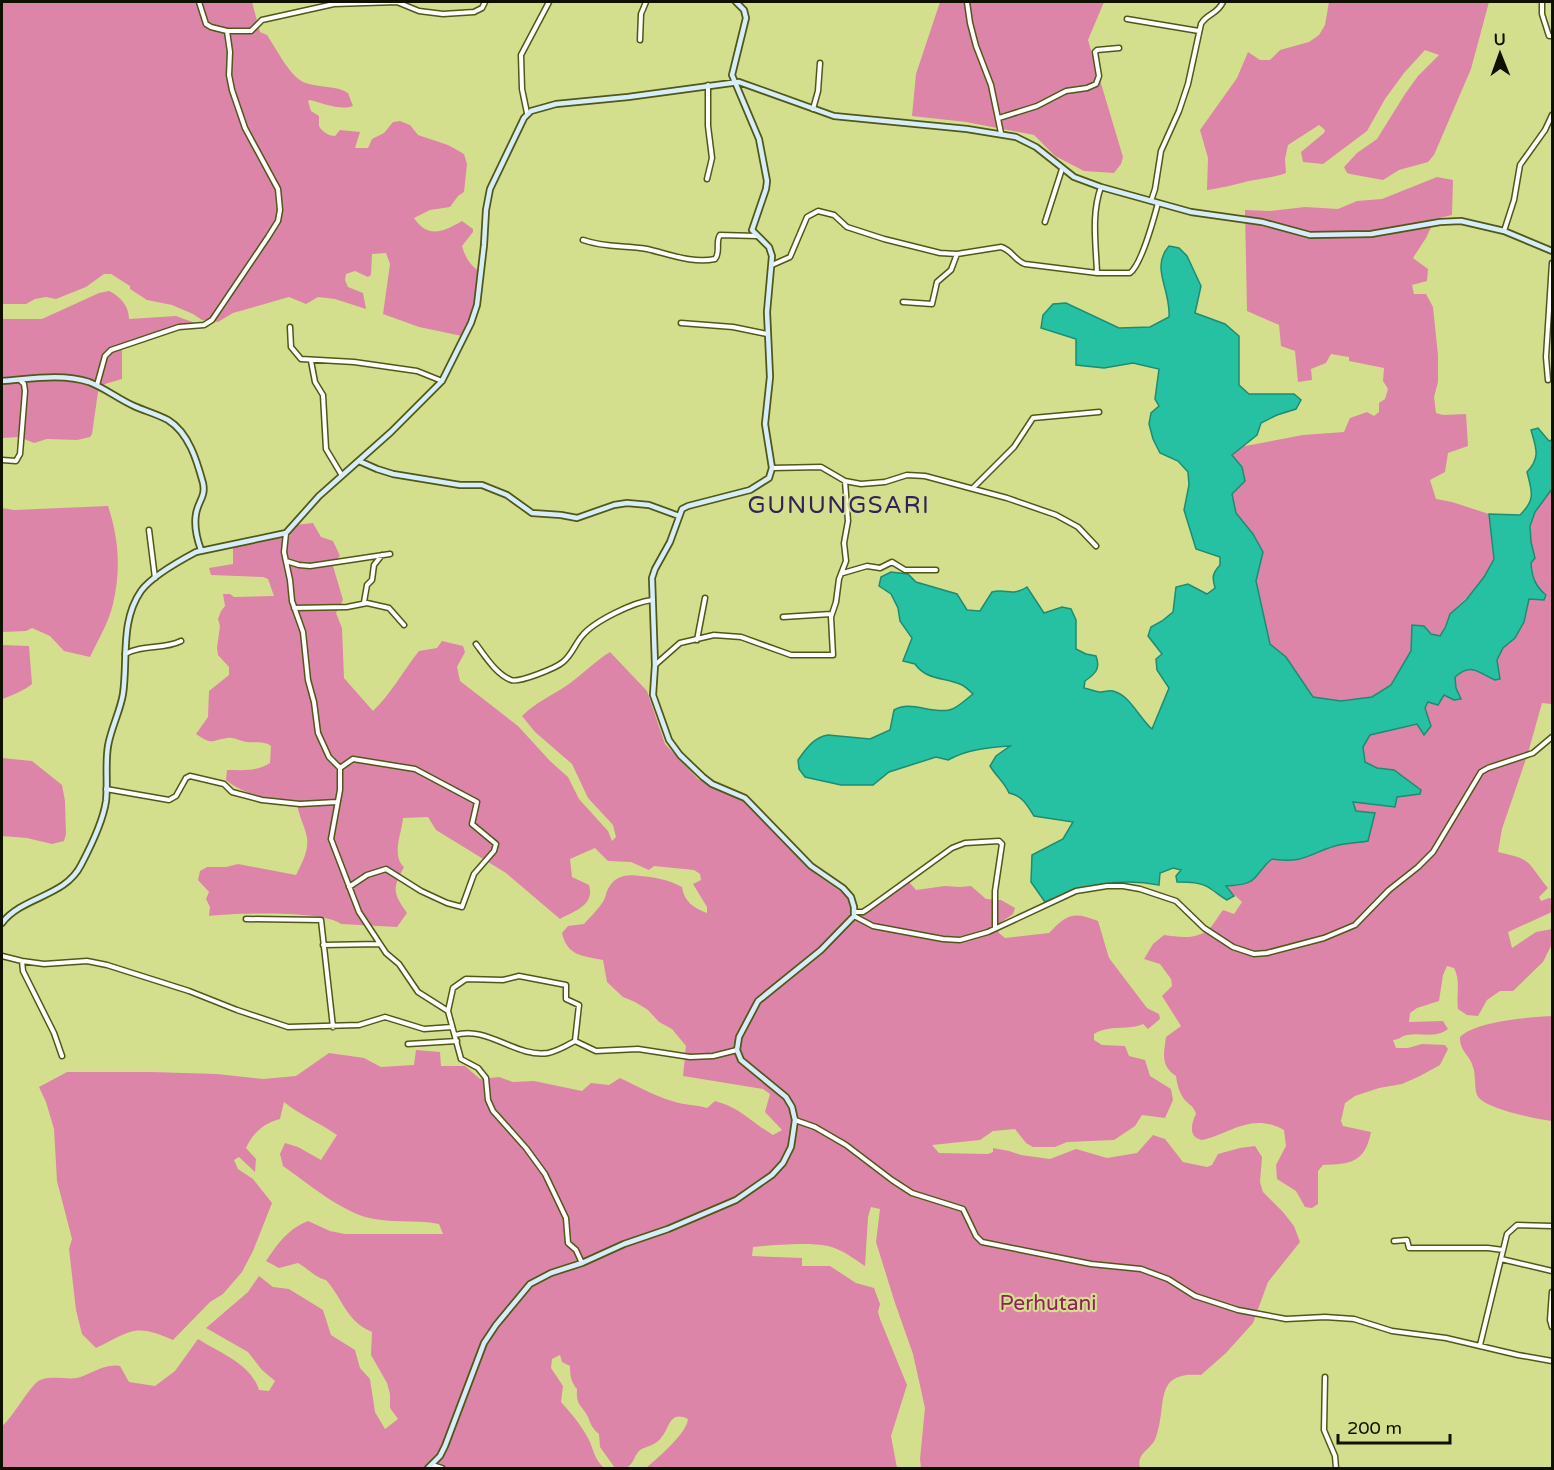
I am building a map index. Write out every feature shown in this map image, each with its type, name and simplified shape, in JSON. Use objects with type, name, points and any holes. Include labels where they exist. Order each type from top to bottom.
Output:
[{"type":"street","points":[[200,2],[206,24],[228,31],[251,31],[262,20],[334,4],[397,2],[419,11],[443,14],[474,12],[482,8],[485,2]]},
{"type":"street","points":[[2,922],[16,910],[55,890],[76,873],[104,812],[108,749],[123,696],[128,628],[134,606],[142,590],[184,558],[201,550],[283,535],[341,474],[359,461],[442,381],[471,323],[477,305],[490,189],[527,113],[522,89],[521,55],[549,2]]},
{"type":"street","points":[[640,40],[641,14],[646,2]]},
{"type":"street","points":[[735,2],[746,13],[743,33],[732,70],[761,147],[767,181],[753,232],[771,250],[767,334],[770,377],[765,433],[772,468],[769,478],[750,490],[681,509],[670,542],[653,574],[652,600],[656,665],[653,694],[664,730],[673,747],[712,784],[740,795],[755,806],[811,866],[848,893],[854,914],[873,926],[954,940],[968,938],[995,928],[1076,891],[1107,886],[1130,887],[1180,903],[1204,928],[1233,947],[1260,955],[1349,929],[1432,852],[1481,772],[1533,753],[1550,744],[1552,737]]},
{"type":"street","points":[[967,2],[969,23],[991,85],[1001,133]]},
{"type":"street","points":[[1151,201],[1161,151],[1188,84],[1202,21],[1218,10],[1222,2]]},
{"type":"street","points":[[1542,2],[1542,14],[1552,42]]},
{"type":"street","points":[[1127,20],[1199,31]]},
{"type":"street","points":[[97,386],[105,356],[111,350],[179,327],[204,325],[212,320],[278,220],[280,210],[278,189],[245,128],[232,90],[229,75],[228,31]]},
{"type":"street","points":[[999,118],[1037,106],[1066,91],[1087,88],[1096,84],[1099,76],[1095,52],[1119,48]]},
{"type":"street","points":[[813,109],[818,91],[820,63]]},
{"type":"street","points":[[527,113],[556,104],[640,96],[735,81],[813,109],[843,117],[912,122],[1001,133],[1027,141],[1074,177],[1101,187],[1191,212],[1262,222],[1310,236],[1371,234],[1448,221],[1461,221],[1504,231],[1552,251]]},
{"type":"street","points":[[707,179],[712,158],[708,126],[708,85]]},
{"type":"street","points":[[742,98],[742,90],[751,86]]},
{"type":"street","points":[[1504,231],[1514,200],[1520,165],[1545,130],[1552,115]]},
{"type":"street","points":[[1045,222],[1062,169]]},
{"type":"street","points":[[1097,273],[1095,225],[1101,187]]},
{"type":"street","points":[[772,265],[790,257],[807,217],[818,211],[834,215],[847,227],[940,253],[957,254],[1002,247],[1021,263],[1097,273],[1133,272],[1152,225],[1158,203]]},
{"type":"street","points":[[583,240],[606,247],[649,250],[671,257],[709,260],[717,257],[717,239],[720,235],[757,236]]},
{"type":"street","points":[[903,302],[932,304],[937,282],[951,270],[957,254]]},
{"type":"street","points":[[1548,380],[1546,357],[1552,263]]},
{"type":"street","points":[[681,323],[733,327],[767,334]]},
{"type":"street","points":[[290,327],[292,351],[299,358],[312,361],[354,362],[417,371],[442,381]]},
{"type":"street","points":[[312,361],[315,382],[323,395],[326,449],[341,474]]},
{"type":"street","points":[[2,381],[74,378],[97,386],[177,426],[196,460],[204,490],[196,516],[201,550]]},
{"type":"street","points":[[2,460],[16,461],[20,452],[26,391],[20,380]]},
{"type":"street","points":[[973,488],[1014,447],[1033,418],[1099,412]]},
{"type":"street","points":[[359,461],[377,470],[427,480],[459,485],[482,485],[507,495],[532,513],[561,514],[577,518],[614,505],[627,503],[658,507],[679,516]]},
{"type":"street","points":[[772,468],[821,467],[845,481],[872,483],[907,475],[920,475],[973,488],[1056,515],[1077,527],[1096,546]]},
{"type":"street","points":[[656,665],[680,643],[714,636],[734,636],[791,655],[831,656],[834,653],[831,614],[846,564],[844,543],[848,521],[845,481]]},
{"type":"street","points":[[149,530],[155,579]]},
{"type":"street","points":[[283,535],[294,608],[303,632],[308,680],[314,702],[318,733],[329,757],[340,768],[340,790],[331,839],[359,912],[380,944],[399,964],[418,992],[448,1011]]},
{"type":"street","points":[[286,561],[310,566],[390,554]]},
{"type":"street","points":[[364,602],[367,585],[372,580],[374,565],[382,555]]},
{"type":"street","points":[[842,573],[867,566],[880,568],[892,562],[905,570],[936,570]]},
{"type":"street","points":[[697,640],[705,598]]},
{"type":"street","points":[[476,644],[500,673],[511,680],[519,681],[565,661],[583,634],[598,622],[641,602],[652,600]]},
{"type":"street","points":[[294,608],[347,607],[364,602],[389,608],[404,625]]},
{"type":"street","points":[[783,618],[831,614]]},
{"type":"street","points":[[125,654],[136,648],[170,646],[181,641]]},
{"type":"street","points":[[340,768],[355,759],[415,769],[431,776],[477,802],[472,824],[496,844],[494,851],[474,874],[462,907],[421,891],[386,869],[367,875],[349,887]]},
{"type":"street","points":[[106,789],[169,800],[176,796],[186,778],[190,777],[224,784],[232,792],[262,800],[300,804],[337,802]]},
{"type":"street","points":[[430,1467],[445,1446],[482,1347],[496,1325],[533,1281],[624,1244],[668,1229],[743,1197],[772,1174],[787,1158],[795,1120],[789,1100],[741,1059],[737,1050],[739,1037],[758,1001],[821,950],[854,914],[869,908],[952,848],[965,843],[999,840],[1002,844],[995,891],[995,928]]},
{"type":"street","points":[[246,919],[320,919],[333,1027]]},
{"type":"street","points":[[323,945],[380,944]]},
{"type":"street","points":[[2,956],[44,964],[96,962],[189,991],[288,1027],[359,1025],[385,1017],[424,1029],[452,1027]]},
{"type":"street","points":[[22,961],[23,971],[54,1033],[62,1056]]},
{"type":"street","points":[[575,1041],[579,1005],[566,999],[566,986],[519,976],[503,980],[466,979],[453,988],[448,1011],[461,1059],[478,1068],[486,1078],[488,1100],[495,1115],[526,1148],[545,1174],[566,1218],[568,1243],[576,1250],[582,1263]]},
{"type":"street","points":[[455,1035],[471,1033],[539,1053],[558,1050],[575,1041]]},
{"type":"street","points":[[408,1044],[457,1041]]},
{"type":"street","points":[[575,1041],[596,1051],[638,1049],[690,1057],[713,1056],[737,1050]]},
{"type":"street","points":[[795,1120],[800,1124],[815,1127],[846,1144],[912,1193],[964,1210],[976,1236],[984,1243],[1091,1264],[1141,1269],[1168,1280],[1195,1296],[1238,1310],[1286,1319],[1346,1318],[1392,1331],[1446,1338],[1552,1361]]},
{"type":"street","points":[[1480,1345],[1507,1233],[1514,1226],[1552,1226]]},
{"type":"street","points":[[1394,1241],[1407,1240],[1407,1247],[1410,1248],[1503,1250]]},
{"type":"street","points":[[1501,1258],[1552,1270]]},
{"type":"street","points":[[1552,1292],[1550,1320],[1552,1327]]},
{"type":"street","points":[[1325,1377],[1323,1424],[1326,1439],[1335,1456],[1336,1468]]},
{"type":"street","points":[[430,1467],[442,1468]]},
{"type":"green space","points":[[2,2],[252,2],[260,32],[267,35],[295,76],[306,83],[348,93],[353,106],[337,107],[308,101],[311,111],[319,116],[319,126],[324,132],[335,136],[340,130],[360,132],[355,148],[368,148],[372,139],[384,133],[393,122],[400,121],[410,125],[418,135],[448,145],[464,154],[467,164],[464,192],[450,207],[430,210],[414,218],[419,225],[430,231],[436,232],[462,221],[473,229],[462,246],[468,260],[480,272],[476,301],[462,336],[419,327],[383,314],[390,264],[386,253],[372,254],[371,275],[368,277],[355,271],[346,274],[345,280],[348,287],[363,293],[366,309],[335,299],[318,297],[306,304],[289,297],[233,313],[218,322],[202,320],[172,305],[147,300],[111,274],[104,274],[86,287],[56,299],[46,297],[26,304],[2,304]]},
{"type":"green space","points":[[940,2],[1104,2],[1088,40],[1123,157],[1114,173],[1084,171],[1055,156],[1034,135],[966,122],[912,116],[916,74]]},
{"type":"green space","points":[[1329,2],[1489,2],[1471,69],[1434,155],[1428,162],[1399,170],[1383,180],[1347,173],[1344,167],[1357,153],[1377,139],[1418,76],[1439,55],[1425,50],[1385,99],[1367,131],[1323,164],[1303,162],[1301,152],[1324,133],[1325,130],[1319,125],[1288,145],[1285,159],[1286,173],[1207,190],[1208,158],[1200,130],[1237,78],[1248,52],[1260,60],[1270,60],[1280,50],[1309,42],[1319,35],[1325,25]]},
{"type":"green space","points":[[1437,177],[1453,180],[1452,215],[1435,219],[1413,258],[1428,269],[1427,281],[1412,285],[1414,294],[1426,294],[1433,307],[1438,355],[1438,382],[1434,397],[1436,413],[1466,414],[1468,446],[1448,453],[1445,472],[1430,480],[1436,499],[1489,514],[1494,557],[1490,569],[1481,582],[1450,614],[1440,637],[1412,625],[1411,651],[1391,684],[1372,697],[1341,701],[1313,697],[1286,657],[1270,644],[1256,581],[1252,532],[1236,513],[1232,494],[1232,456],[1240,447],[1303,435],[1344,432],[1350,418],[1367,412],[1374,416],[1379,412],[1379,403],[1385,399],[1388,389],[1383,381],[1384,368],[1349,361],[1349,357],[1331,354],[1326,363],[1311,369],[1312,380],[1298,382],[1295,351],[1281,346],[1279,325],[1247,311],[1245,210],[1270,211],[1305,207],[1338,209],[1357,201],[1382,199]]},
{"type":"green space","points":[[109,291],[123,302],[129,319],[176,316],[198,324],[169,328],[122,344],[122,379],[105,384],[98,392],[90,437],[77,440],[47,439],[34,443],[19,437],[2,438],[2,319],[42,319],[99,293]]},
{"type":"green space","points":[[1552,489],[1552,704],[1542,703],[1502,829],[1498,852],[1518,857],[1528,863],[1548,888],[1539,897],[1541,901],[1552,899],[1552,912],[1508,932],[1512,948],[1536,932],[1552,929],[1552,944],[1543,962],[1513,991],[1500,991],[1487,1000],[1478,1016],[1467,1015],[1458,1009],[1456,973],[1454,968],[1447,966],[1443,975],[1439,1001],[1417,1008],[1410,1013],[1409,1022],[1443,1021],[1448,1029],[1433,1035],[1412,1034],[1393,1040],[1396,1048],[1408,1048],[1422,1044],[1445,1045],[1448,1049],[1440,1065],[1402,1084],[1379,1088],[1355,1096],[1345,1103],[1341,1121],[1343,1126],[1371,1132],[1365,1150],[1355,1160],[1323,1165],[1318,1171],[1318,1204],[1312,1208],[1305,1207],[1296,1191],[1277,1179],[1276,1165],[1286,1146],[1284,1130],[1272,1125],[1251,1123],[1202,1140],[1194,1136],[1192,1130],[1195,1111],[1182,1096],[1176,1076],[1167,1068],[1164,1059],[1166,1037],[1181,1026],[1162,996],[1172,986],[1171,979],[1160,964],[1144,959],[1153,944],[1164,935],[1186,937],[1198,935],[1210,928],[1223,910],[1234,914],[1242,902],[1225,886],[1248,883],[1272,859],[1298,859],[1335,846],[1368,841],[1353,802],[1395,807],[1396,774],[1394,770],[1377,768],[1365,762],[1363,747],[1370,735],[1417,724],[1424,734],[1425,708],[1429,702],[1438,705],[1444,695],[1454,700],[1455,677],[1470,670],[1478,671],[1486,676],[1503,648],[1515,638],[1524,622],[1529,599],[1537,587],[1530,550],[1532,519]]},
{"type":"green space","points":[[108,506],[117,543],[116,591],[106,624],[90,657],[64,651],[50,636],[32,628],[26,631],[2,632],[2,508],[14,510]]},
{"type":"green space","name":"Perhutani","points":[[313,523],[321,537],[333,541],[340,556],[337,559],[331,559],[343,600],[336,613],[342,628],[344,678],[373,711],[419,651],[437,648],[442,641],[463,646],[465,652],[457,667],[460,681],[518,726],[568,777],[579,799],[608,831],[612,841],[616,837],[613,825],[588,798],[572,764],[535,732],[522,716],[610,652],[647,691],[665,744],[698,779],[744,800],[817,875],[847,896],[853,915],[863,915],[909,882],[916,890],[945,886],[971,886],[986,899],[1001,900],[1015,908],[1013,914],[997,925],[999,933],[1005,938],[1049,933],[1066,918],[1076,915],[1098,921],[1109,958],[1147,1008],[1159,1014],[1160,1019],[1148,1029],[1143,1024],[1100,1031],[1094,1034],[1094,1040],[1102,1045],[1125,1046],[1129,1056],[1145,1060],[1150,1076],[1171,1089],[1173,1100],[1165,1118],[1142,1115],[1135,1126],[1114,1140],[1067,1142],[1055,1147],[1033,1147],[1026,1143],[1015,1129],[993,1131],[980,1140],[932,1145],[939,1153],[988,1154],[993,1152],[993,1148],[1050,1159],[1076,1149],[1107,1158],[1137,1153],[1153,1135],[1165,1139],[1183,1162],[1207,1167],[1212,1165],[1218,1154],[1255,1146],[1262,1157],[1260,1182],[1263,1192],[1294,1226],[1300,1242],[1268,1282],[1253,1323],[1226,1353],[1201,1375],[1185,1375],[1175,1378],[1168,1384],[1156,1437],[1140,1458],[1140,1468],[921,1468],[925,1408],[913,1354],[876,1242],[880,1209],[871,1207],[868,1217],[865,1266],[838,1249],[820,1245],[791,1244],[753,1247],[752,1256],[802,1258],[802,1266],[830,1266],[856,1283],[874,1288],[880,1304],[878,1312],[880,1319],[907,1385],[891,1436],[897,1468],[646,1468],[683,1431],[688,1419],[677,1417],[673,1418],[659,1440],[640,1450],[629,1466],[615,1468],[600,1447],[599,1434],[578,1402],[577,1389],[571,1379],[570,1366],[562,1362],[560,1355],[552,1359],[551,1368],[563,1386],[561,1402],[582,1428],[596,1458],[604,1468],[2,1468],[2,1426],[40,1380],[77,1378],[114,1365],[120,1366],[129,1382],[155,1386],[175,1371],[198,1339],[242,1366],[255,1381],[259,1390],[269,1391],[275,1381],[262,1370],[248,1352],[206,1328],[248,1292],[259,1276],[273,1287],[289,1289],[323,1310],[331,1335],[355,1350],[360,1368],[370,1379],[375,1412],[385,1429],[398,1419],[390,1408],[387,1383],[371,1355],[372,1332],[356,1322],[326,1280],[298,1263],[279,1268],[266,1261],[284,1237],[308,1221],[330,1231],[345,1234],[443,1234],[439,1224],[383,1220],[354,1213],[283,1166],[280,1154],[285,1143],[298,1147],[321,1160],[337,1135],[284,1102],[280,1119],[260,1129],[246,1148],[256,1159],[255,1172],[239,1157],[234,1160],[238,1169],[253,1179],[272,1203],[242,1272],[223,1294],[210,1302],[173,1340],[150,1332],[133,1331],[96,1348],[82,1334],[76,1310],[69,1249],[72,1239],[57,1181],[54,1129],[39,1087],[67,1072],[217,1074],[263,1079],[296,1076],[329,1053],[364,1058],[381,1067],[414,1065],[416,1050],[440,1052],[441,1066],[465,1066],[480,1079],[499,1077],[513,1082],[534,1081],[582,1091],[591,1083],[609,1085],[620,1078],[679,1103],[707,1108],[715,1101],[724,1104],[739,1111],[773,1135],[782,1130],[765,1112],[770,1094],[763,1089],[683,1076],[686,1046],[672,1029],[659,1022],[648,1010],[623,997],[607,982],[603,960],[577,954],[564,941],[562,933],[568,926],[584,924],[601,905],[612,883],[626,876],[666,880],[678,885],[682,887],[690,903],[707,913],[707,907],[693,884],[701,880],[700,874],[694,870],[654,866],[649,870],[631,862],[608,861],[595,848],[570,859],[572,877],[589,885],[589,898],[577,910],[560,919],[506,873],[436,830],[428,817],[403,818],[398,856],[404,867],[397,881],[396,891],[407,913],[397,927],[341,924],[316,916],[238,914],[209,916],[210,907],[206,899],[209,892],[198,880],[200,871],[207,867],[226,867],[238,864],[296,875],[304,858],[307,843],[297,800],[260,796],[242,790],[226,780],[227,770],[254,769],[270,763],[271,746],[232,738],[209,741],[196,734],[208,717],[209,691],[229,675],[229,667],[218,655],[217,648],[220,626],[218,619],[225,606],[223,594],[230,594],[234,597],[274,596],[268,579],[211,575],[209,568],[233,564],[233,545],[289,537],[295,525]]},
{"type":"green space","points":[[2,645],[29,646],[32,684],[2,699]]},
{"type":"green space","points":[[2,758],[32,761],[62,785],[65,801],[66,834],[64,841],[52,844],[27,838],[2,836]]},
{"type":"green space","points":[[1552,1016],[1552,1121],[1500,1109],[1481,1100],[1476,1092],[1473,1067],[1461,1046],[1460,1037],[1478,1027],[1490,1024]]},
{"type":"water","points":[[1169,246],[1179,248],[1187,256],[1201,286],[1195,313],[1225,324],[1239,336],[1239,385],[1249,394],[1294,394],[1301,400],[1296,409],[1261,423],[1257,435],[1232,455],[1242,467],[1245,481],[1232,494],[1236,513],[1253,534],[1263,552],[1256,581],[1270,644],[1286,657],[1313,697],[1341,701],[1372,697],[1391,685],[1411,651],[1412,625],[1424,626],[1431,634],[1440,636],[1450,614],[1466,600],[1484,577],[1494,559],[1489,514],[1520,515],[1531,500],[1527,472],[1534,462],[1536,452],[1531,430],[1538,428],[1549,441],[1552,440],[1552,489],[1535,512],[1530,526],[1535,558],[1531,563],[1535,581],[1546,595],[1544,600],[1529,599],[1524,622],[1515,638],[1503,648],[1497,660],[1500,679],[1495,680],[1475,670],[1466,670],[1455,677],[1456,688],[1461,699],[1454,700],[1444,695],[1438,705],[1428,702],[1425,708],[1431,726],[1424,735],[1417,724],[1370,735],[1363,747],[1365,762],[1377,768],[1394,770],[1421,790],[1420,794],[1397,797],[1395,807],[1353,802],[1356,811],[1375,813],[1368,841],[1335,846],[1299,859],[1272,859],[1248,883],[1226,886],[1234,896],[1227,900],[1203,885],[1177,882],[1176,876],[1181,870],[1173,868],[1160,873],[1159,885],[1129,882],[1101,884],[1073,891],[1045,902],[1031,882],[1032,855],[1063,839],[1073,822],[1034,816],[1021,799],[1009,793],[990,766],[996,756],[1010,746],[970,751],[948,760],[936,757],[889,772],[873,785],[841,785],[805,777],[799,769],[798,760],[811,744],[823,736],[870,739],[890,730],[894,710],[900,707],[949,710],[973,694],[956,682],[931,676],[915,664],[903,661],[912,638],[900,621],[898,608],[891,594],[879,586],[881,577],[891,572],[908,574],[916,582],[957,594],[967,610],[980,611],[992,592],[1013,592],[1027,587],[1044,613],[1062,607],[1071,609],[1076,620],[1076,649],[1096,656],[1098,664],[1096,671],[1085,681],[1084,688],[1099,692],[1119,693],[1152,729],[1169,688],[1157,670],[1156,659],[1162,654],[1148,636],[1151,627],[1173,612],[1176,587],[1188,584],[1207,594],[1215,588],[1213,576],[1220,565],[1220,557],[1196,549],[1184,510],[1189,485],[1188,472],[1178,461],[1160,453],[1153,439],[1149,424],[1151,413],[1159,406],[1155,399],[1159,369],[1133,363],[1104,368],[1076,365],[1076,339],[1041,328],[1043,315],[1053,304],[1066,303],[1119,328],[1150,327],[1169,317],[1161,262]]},
{"type":"district","name":"GUNUNGSARI","points":[[839,505]]}]
